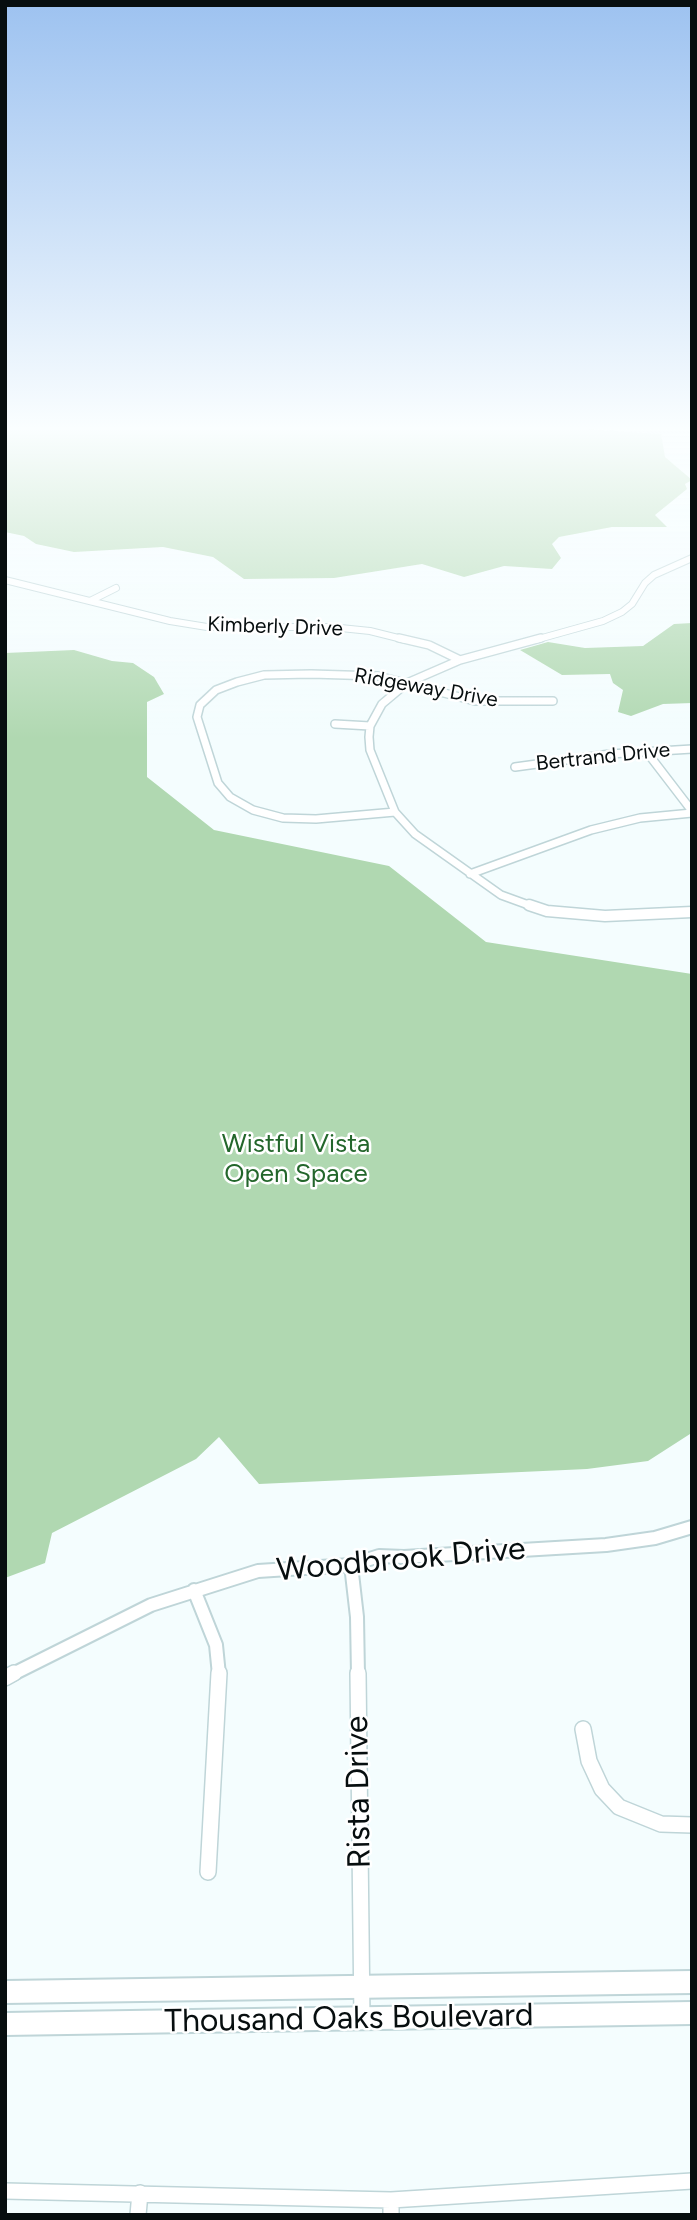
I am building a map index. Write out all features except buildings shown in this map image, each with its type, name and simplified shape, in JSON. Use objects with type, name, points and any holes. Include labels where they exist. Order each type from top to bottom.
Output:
[{"type":"main road","name":"Thousand Oaks Boulevard","points":[[5,1992],[692,1982]]},
{"type":"main road","name":"Thousand Oaks Boulevard","points":[[5,2024],[692,2013]]},
{"type":"street","points":[[692,558],[654,575],[645,583],[632,604],[603,621],[460,660],[407,683],[382,704],[370,726],[370,750],[395,813],[415,834],[501,895],[547,911],[605,916],[692,912]]},
{"type":"street","name":"Kimberly Drive","points":[[5,580],[170,621],[207,627],[331,627],[370,631],[429,645],[460,660]]},
{"type":"street","points":[[90,601],[116,588]]},
{"type":"street","name":"Ridgeway Drive","points":[[395,813],[316,819],[284,818],[253,810],[230,797],[218,783],[197,717],[200,705],[216,690],[264,675],[360,674],[475,701],[553,701]]},
{"type":"street","points":[[335,724],[370,726]]},
{"type":"street","name":"Bertrand Drive","points":[[515,767],[646,751],[692,749]]},
{"type":"street","points":[[646,751],[692,812]]},
{"type":"street","points":[[470,874],[591,830],[640,818],[692,812]]},
{"type":"street","name":"Woodbrook Drive","points":[[5,1678],[151,1605],[258,1572],[289,1567],[351,1564],[379,1556],[404,1557],[606,1545],[655,1538],[692,1527]]},
{"type":"street","name":"Rista Drive","points":[[351,1564],[357,1618],[362,2020]]},
{"type":"street","points":[[194,1590],[216,1645],[219,1679],[208,1872]]},
{"type":"street","points":[[583,1730],[589,1760],[602,1788],[619,1807],[660,1824],[692,1825]]},
{"type":"street","points":[[5,2191],[140,2193],[391,2207],[692,2181]]},
{"type":"street","points":[[138,2215],[140,2193]]},
{"type":"green space","points":[[5,532],[588,532],[559,537],[552,544],[561,558],[552,569],[504,566],[464,577],[422,564],[334,578],[244,579],[213,557],[163,547],[74,552],[36,544],[24,536]]},
{"type":"green space","points":[[692,623],[692,703],[663,704],[631,716],[618,712],[623,690],[613,683],[610,674],[562,675],[520,650],[548,642],[585,648],[643,646],[674,624]]},
{"type":"green space","name":"Wistful Vista Open Space","points":[[74,650],[112,661],[133,663],[154,677],[164,694],[147,702],[147,777],[214,830],[389,866],[486,942],[692,974],[690,1434],[648,1461],[587,1469],[259,1484],[219,1437],[196,1459],[52,1533],[45,1563],[5,1578],[5,653]]}]
